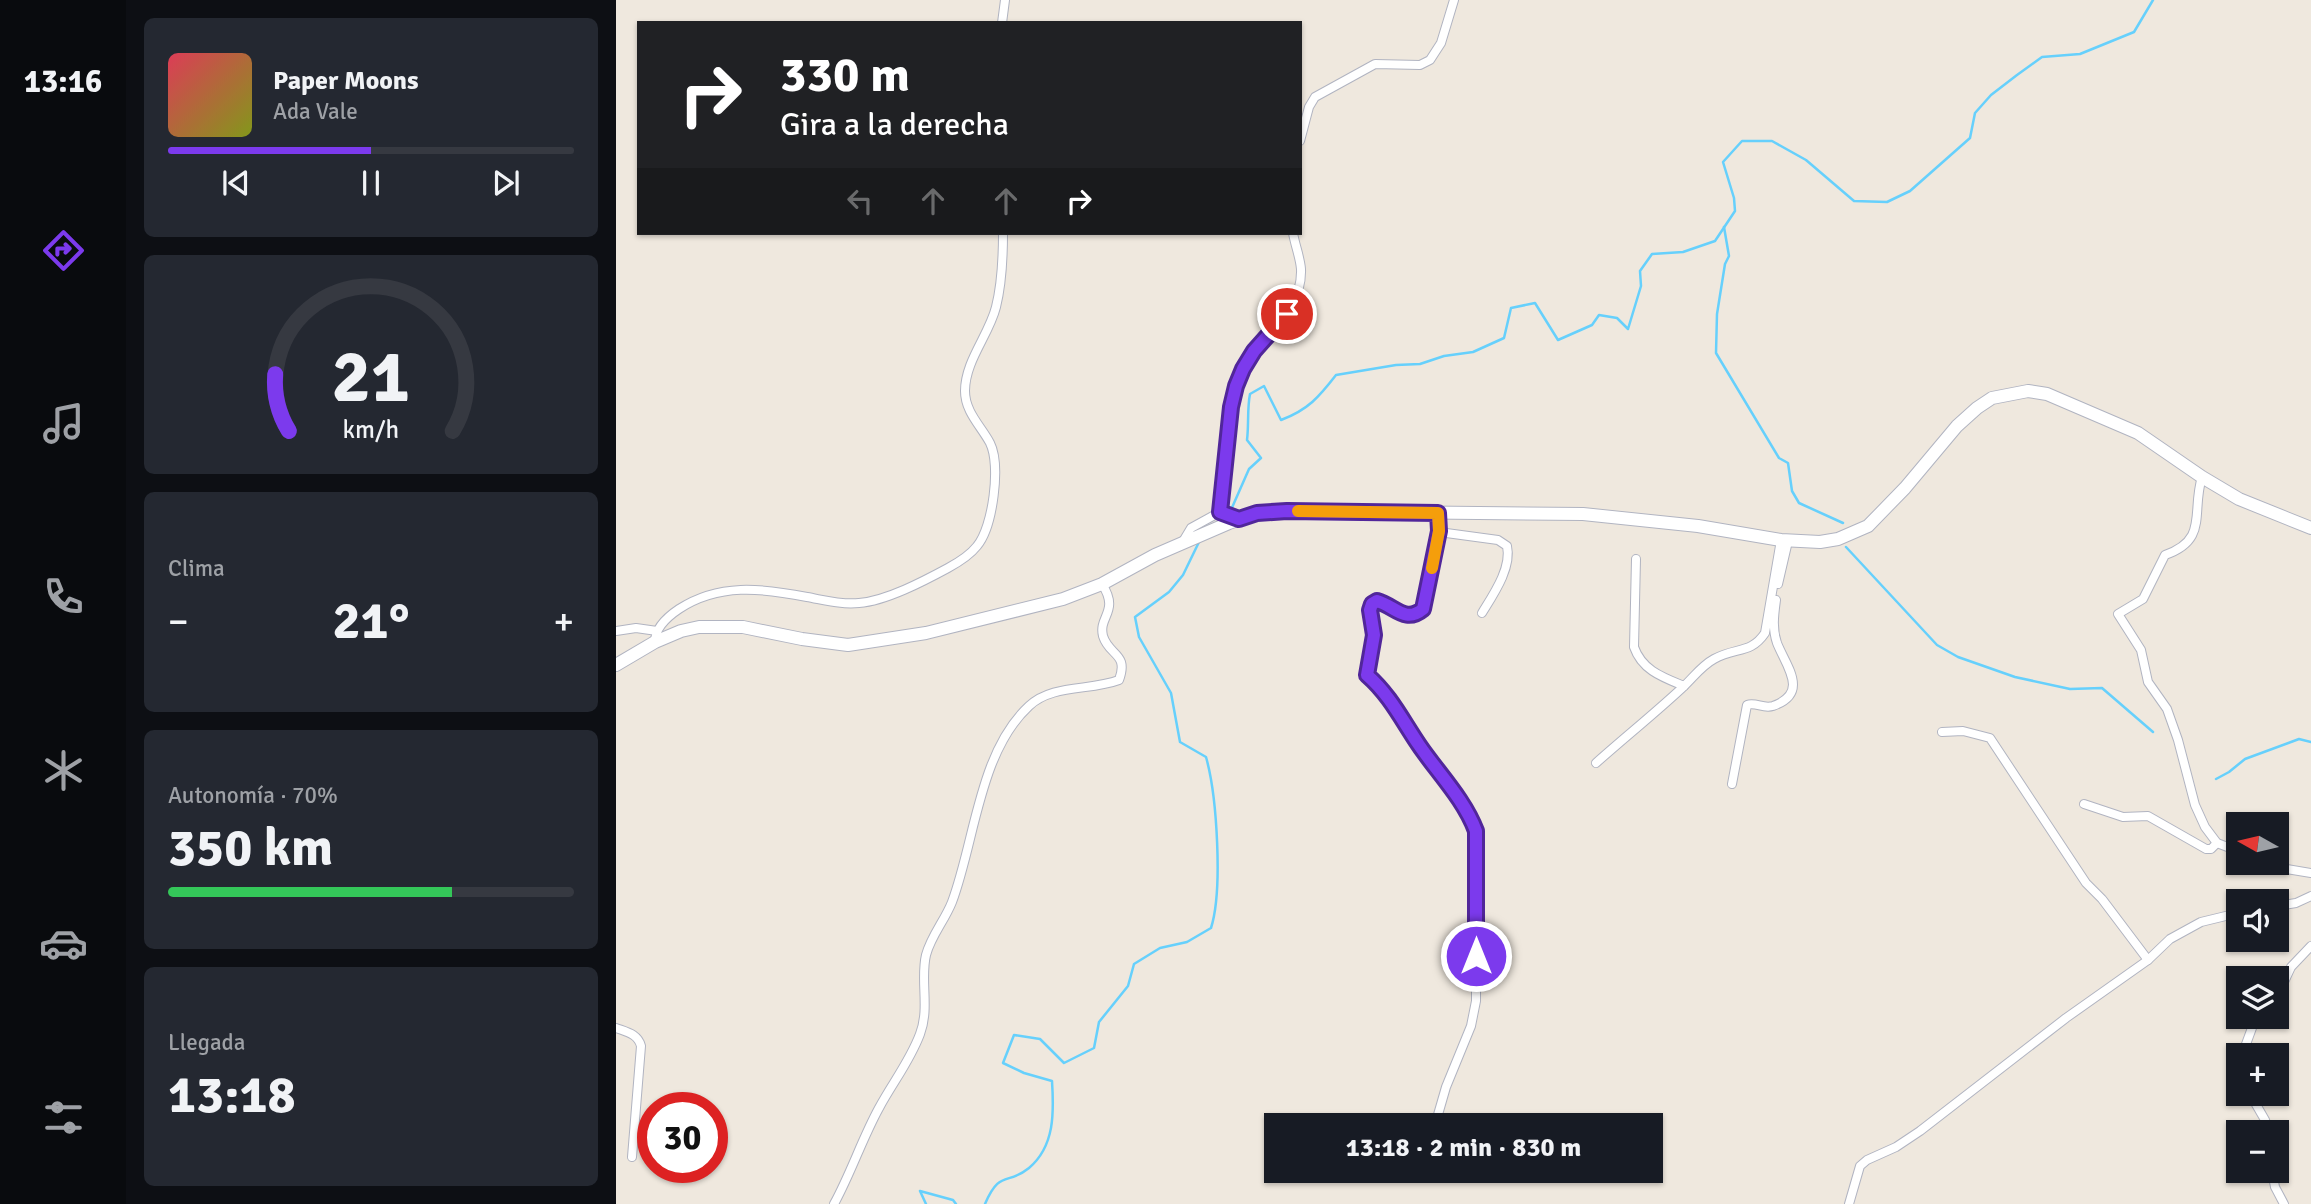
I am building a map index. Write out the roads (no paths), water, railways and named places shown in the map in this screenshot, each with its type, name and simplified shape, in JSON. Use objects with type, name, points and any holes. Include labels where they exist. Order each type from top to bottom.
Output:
[{"type":"main road","points":[[616,665],[656,636],[699,626],[743,627],[828,643],[867,644],[926,633],[1063,598],[1102,583],[1216,528],[1229,517],[1257,513],[1287,511],[1601,515],[1698,526],[1785,540],[1838,540],[1868,526],[1905,488],[1957,426],[1992,398],[2010,393],[2037,392],[2066,401],[2138,433],[2202,477],[2250,504],[2311,528]]},
{"type":"street","points":[[1002,21],[1005,0]]},
{"type":"street","points":[[1302,132],[1308,107],[1315,97],[1375,64],[1420,65],[1430,60],[1441,43],[1454,0]]},
{"type":"street","points":[[616,631],[636,628],[656,636],[674,612],[693,600],[718,591],[778,592],[837,603],[860,603],[887,597],[947,569],[978,545],[990,522],[995,462],[991,445],[968,410],[965,392],[967,375],[996,308],[1003,235]]},
{"type":"street","points":[[1182,543],[1191,528],[1229,517],[1231,407],[1243,369],[1254,351],[1287,314],[1300,290],[1301,267],[1293,235]]},
{"type":"street","points":[[2202,477],[2198,488],[2197,518],[2192,538],[2176,551],[2165,555],[2143,598],[2118,614],[2141,650],[2148,682],[2167,709],[2195,805],[2205,827],[2217,843],[2226,846]]},
{"type":"street","points":[[1438,513],[1439,531],[1423,609],[1409,616],[1400,614],[1384,603],[1377,601],[1372,604],[1370,610],[1374,635],[1373,651],[1367,675],[1388,695],[1418,744],[1470,814],[1476,831],[1476,1001],[1471,1026],[1438,1113]]},
{"type":"street","points":[[1439,531],[1499,540],[1507,546],[1506,566],[1482,613]]},
{"type":"street","points":[[1596,763],[1699,670],[1733,650],[1754,647],[1765,633],[1785,540]]},
{"type":"street","points":[[1731,784],[1747,705],[1774,705],[1786,699],[1794,685],[1791,670],[1777,643],[1773,623],[1785,540]]},
{"type":"street","points":[[1636,559],[1633,647],[1648,669],[1684,686]]},
{"type":"street","points":[[834,1204],[879,1108],[908,1062],[922,1030],[927,953],[952,903],[991,771],[1009,729],[1030,705],[1048,693],[1119,680],[1122,660],[1103,637],[1110,601],[1102,583]]},
{"type":"street","points":[[1942,732],[1963,731],[1990,738],[2086,883],[2102,899],[2148,960]]},
{"type":"street","points":[[2084,803],[2123,817],[2148,816],[2206,849],[2217,843]]},
{"type":"street","points":[[2289,869],[2311,873]]},
{"type":"street","points":[[2289,904],[2311,896]]},
{"type":"street","points":[[1849,1204],[1860,1166],[1867,1160],[1896,1147],[1952,1107],[2066,1018],[2148,960],[2170,939],[2201,922],[2226,916]]},
{"type":"street","points":[[2289,971],[2311,946]]},
{"type":"street","points":[[616,1028],[631,1033],[639,1039],[641,1046],[632,1157]]},
{"type":"street","points":[[2274,1183],[2284,1204]]},
{"type":"waterway","points":[[1227,519],[1249,469],[1261,458],[1247,440],[1250,394],[1264,386],[1281,420],[1299,412],[1312,402],[1336,375],[1396,365],[1420,364],[1444,356],[1473,352],[1504,338],[1511,308],[1535,303],[1558,340],[1592,325],[1599,315],[1617,318],[1628,329],[1641,286],[1640,271],[1652,254],[1683,252],[1715,241],[1735,211],[1734,198],[1723,162],[1742,141],[1772,141],[1806,160],[1854,201],[1887,202],[1910,191],[1970,138],[1975,113],[1991,95],[2017,75],[2042,57],[2080,54],[2134,32],[2153,0]]},
{"type":"waterway","points":[[1724,227],[1729,256],[1725,264],[1717,314],[1716,353],[1779,458],[1788,463],[1792,491],[1799,503],[1843,523]]},
{"type":"waterway","points":[[985,1204],[995,1186],[1029,1168],[1038,1159],[1051,1128],[1052,1081],[1024,1073],[1003,1063],[1014,1035],[1040,1039],[1064,1063],[1094,1048],[1099,1022],[1128,986],[1134,964],[1160,948],[1187,942],[1211,928],[1218,867],[1213,795],[1206,757],[1180,742],[1171,693],[1139,637],[1135,617],[1169,592],[1183,575],[1199,542]]},
{"type":"waterway","points":[[1846,547],[1937,645],[1958,657],[2015,677],[2070,689],[2102,688],[2153,732]]},
{"type":"waterway","points":[[2216,779],[2245,759],[2299,739],[2311,742]]},
{"type":"waterway","points":[[926,1204],[920,1191],[953,1200],[956,1204]]}]
